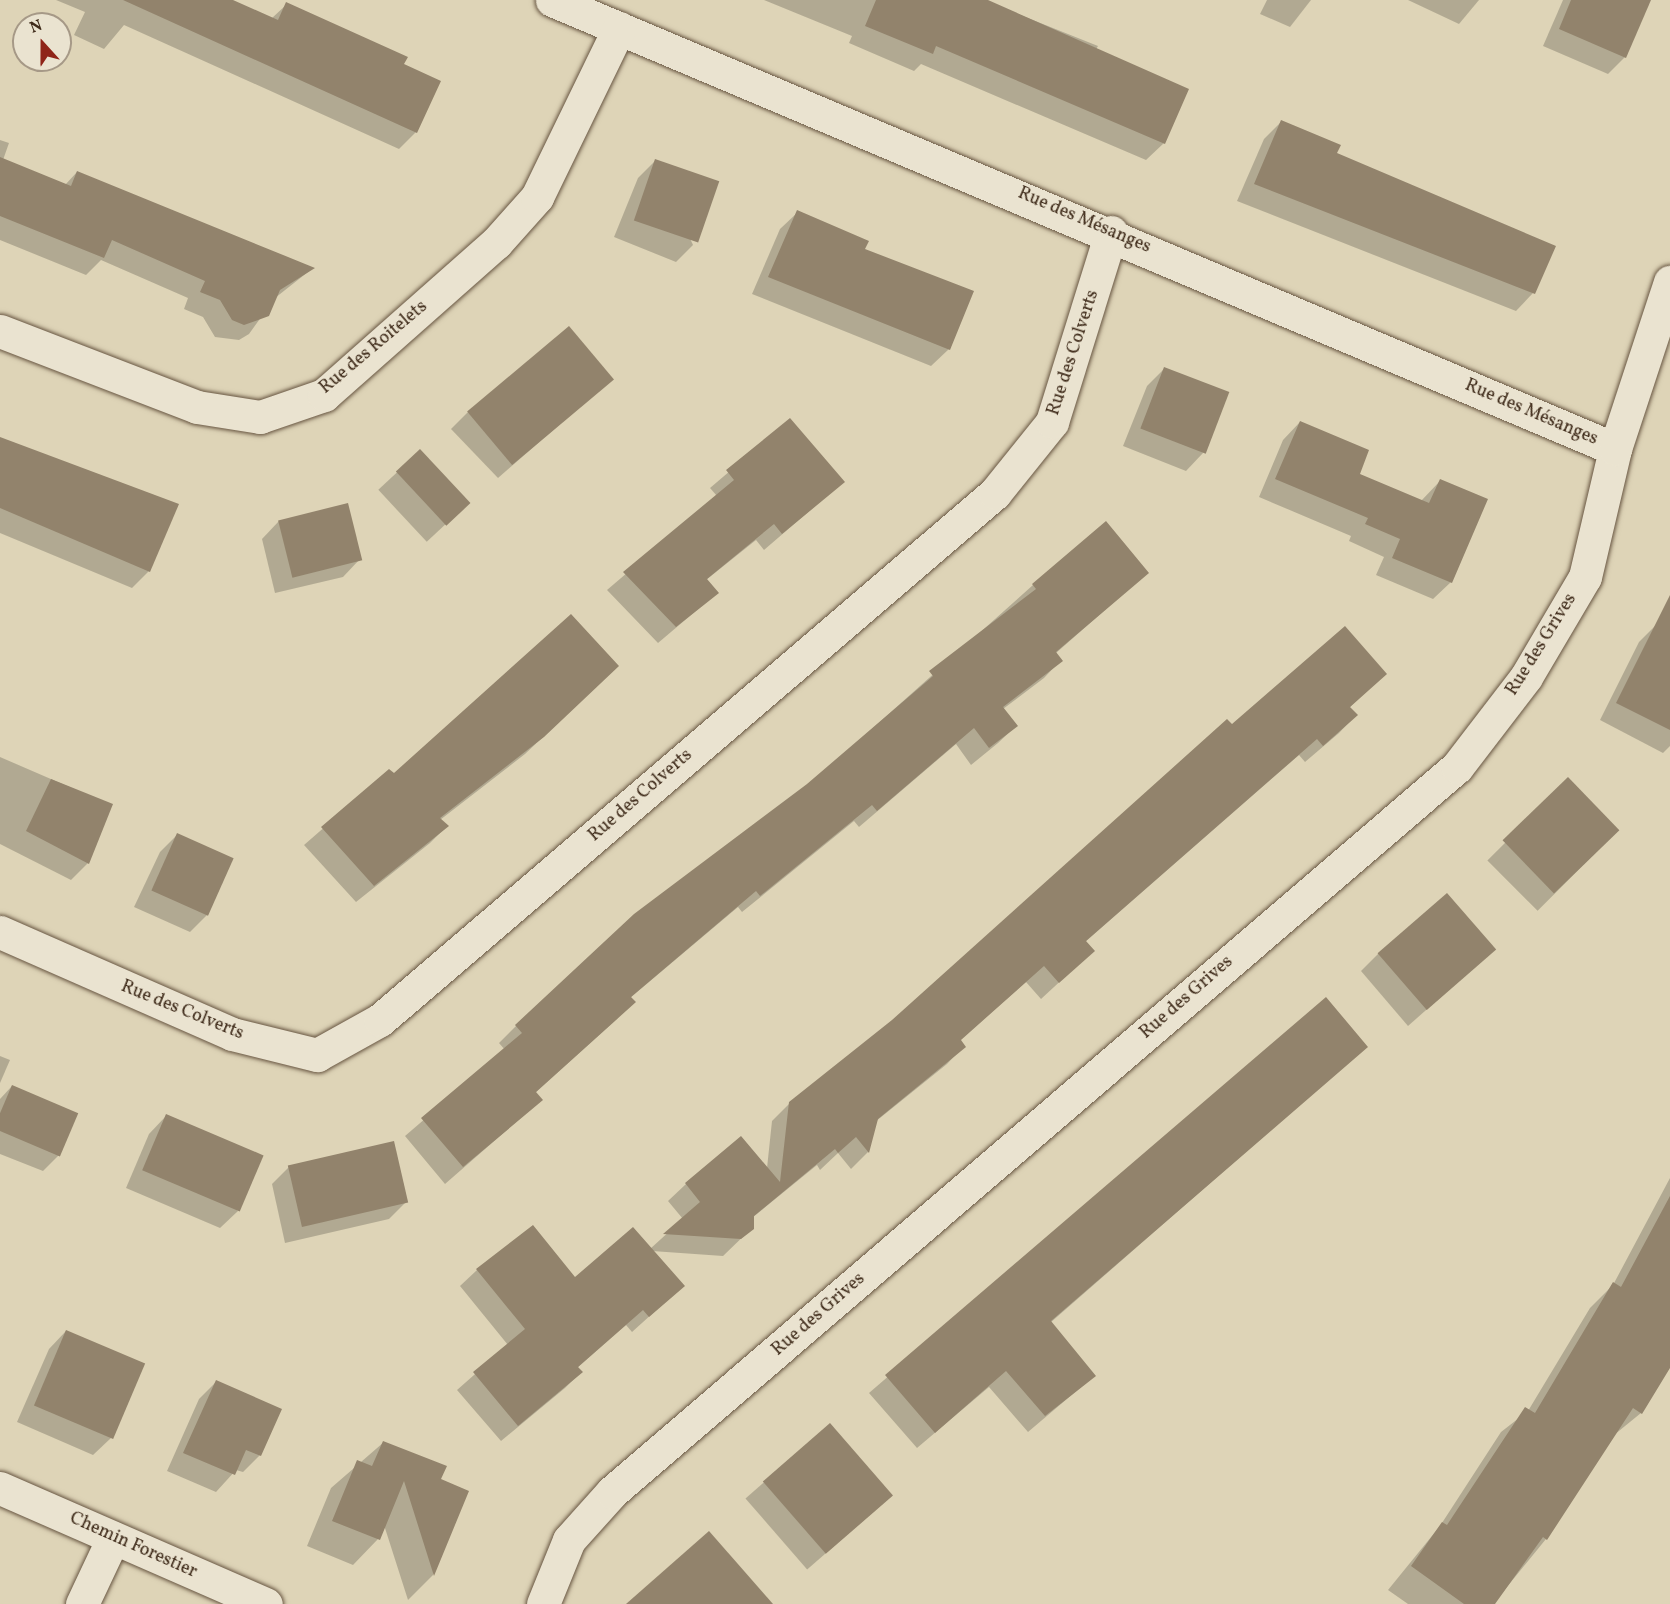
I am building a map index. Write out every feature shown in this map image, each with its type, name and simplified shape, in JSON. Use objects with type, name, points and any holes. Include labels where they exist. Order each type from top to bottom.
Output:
[{"type":"street","name":"Rue des Mésanges","points":[[552,0],[1111,232],[1615,449]]},
{"type":"street","name":"Rue des Roitelets","points":[[0,331],[197,407],[260,417],[324,395],[496,243],[537,197],[619,27]]},
{"type":"street","name":"Rue des Colverts","points":[[0,932],[232,1034],[316,1055],[380,1020],[995,493],[1052,422],[1111,232]]},
{"type":"street","name":"Rue des Grives","points":[[543,1604],[569,1540],[612,1492],[1457,767],[1526,677],[1585,577],[1615,449],[1670,282]]},
{"type":"street","name":"Chemin Forestier","points":[[0,1488],[266,1604]]},
{"type":"street","points":[[82,1604],[113,1538]]},
{"type":"building","points":[[123,0],[233,0],[278,20],[286,2],[408,57],[404,64],[441,81],[417,133]]},
{"type":"building","points":[[876,0],[988,0],[1189,89],[1165,144],[936,46],[933,54],[865,26]]},
{"type":"building","points":[[1571,0],[1651,0],[1626,58],[1559,29]]},
{"type":"building","points":[[1281,120],[1341,145],[1337,153],[1556,246],[1535,294],[1254,184]]},
{"type":"building","points":[[0,157],[71,186],[77,171],[315,268],[280,290],[269,316],[244,325],[232,320],[220,300],[200,292],[205,281],[112,240],[104,258],[0,216]]},
{"type":"building","points":[[655,159],[719,181],[698,243],[634,220]]},
{"type":"building","points":[[797,210],[869,241],[865,249],[974,291],[950,350],[768,277]]},
{"type":"building","points":[[569,326],[614,380],[512,465],[467,411]]},
{"type":"building","points":[[1164,367],[1229,392],[1206,454],[1140,429]]},
{"type":"building","points":[[790,418],[845,482],[782,534],[774,524],[707,579],[719,593],[676,627],[623,572],[734,480],[726,470]]},
{"type":"building","points":[[1300,421],[1369,450],[1360,474],[1429,503],[1440,479],[1488,499],[1452,583],[1392,558],[1400,539],[1365,524],[1368,518],[1275,479]]},
{"type":"building","points":[[0,437],[179,504],[150,572],[0,508]]},
{"type":"building","points":[[420,449],[470,503],[446,526],[396,472]]},
{"type":"building","points":[[348,503],[362,560],[292,578],[278,520]]},
{"type":"building","points":[[1106,521],[1149,573],[1056,652],[1063,661],[1003,707],[1018,726],[989,748],[974,728],[877,811],[872,805],[760,896],[756,891],[631,997],[636,1002],[536,1092],[543,1100],[463,1167],[421,1118],[522,1033],[515,1025],[634,914],[807,784],[933,676],[929,671],[1036,589],[1032,584]]},
{"type":"building","points":[[1670,595],[1670,730],[1616,703]]},
{"type":"building","points":[[571,614],[619,666],[544,737],[440,818],[449,826],[374,886],[321,827],[389,769],[394,773]]},
{"type":"building","points":[[1345,626],[1387,674],[1350,707],[1358,715],[1323,746],[1317,739],[1086,941],[1095,951],[1059,983],[1044,966],[961,1040],[966,1047],[878,1119],[869,1153],[856,1137],[838,1153],[835,1149],[754,1216],[754,1229],[741,1239],[663,1234],[700,1202],[685,1183],[741,1136],[780,1182],[789,1102],[892,1020],[1227,719],[1232,724]]},
{"type":"building","points":[[1568,777],[1619,830],[1554,893],[1503,840]]},
{"type":"building","points":[[51,779],[113,804],[89,864],[26,831]]},
{"type":"building","points":[[177,833],[234,858],[208,916],[151,891]]},
{"type":"building","points":[[1447,893],[1496,950],[1427,1010],[1378,953]]},
{"type":"building","points":[[1326,997],[1368,1047],[1051,1321],[1096,1376],[1045,1416],[1006,1371],[935,1433],[885,1375]]},
{"type":"building","points":[[12,1085],[78,1113],[60,1156],[0,1131],[0,1113]]},
{"type":"building","points":[[166,1114],[264,1155],[240,1212],[142,1170]]},
{"type":"building","points":[[394,1141],[408,1202],[302,1227],[288,1166]]},
{"type":"building","points":[[1670,1196],[1670,1368],[1642,1414],[1633,1408],[1547,1540],[1543,1537],[1495,1604],[1464,1604],[1411,1566],[1442,1522],[1447,1525],[1525,1407],[1535,1413],[1613,1282],[1621,1287]]},
{"type":"building","points":[[533,1225],[575,1277],[633,1227],[685,1286],[649,1317],[643,1310],[578,1367],[583,1372],[518,1426],[473,1372],[525,1329],[476,1269]]},
{"type":"building","points":[[66,1330],[145,1364],[113,1439],[34,1405]]},
{"type":"building","points":[[216,1380],[282,1409],[261,1456],[246,1450],[235,1475],[183,1453]]},
{"type":"building","points":[[830,1423],[893,1495],[826,1554],[763,1481]]},
{"type":"building","points":[[383,1441],[447,1466],[441,1479],[469,1491],[434,1576],[404,1481],[380,1540],[332,1521],[357,1460],[372,1466]]},
{"type":"building","points":[[709,1531],[773,1604],[626,1604]]}]
